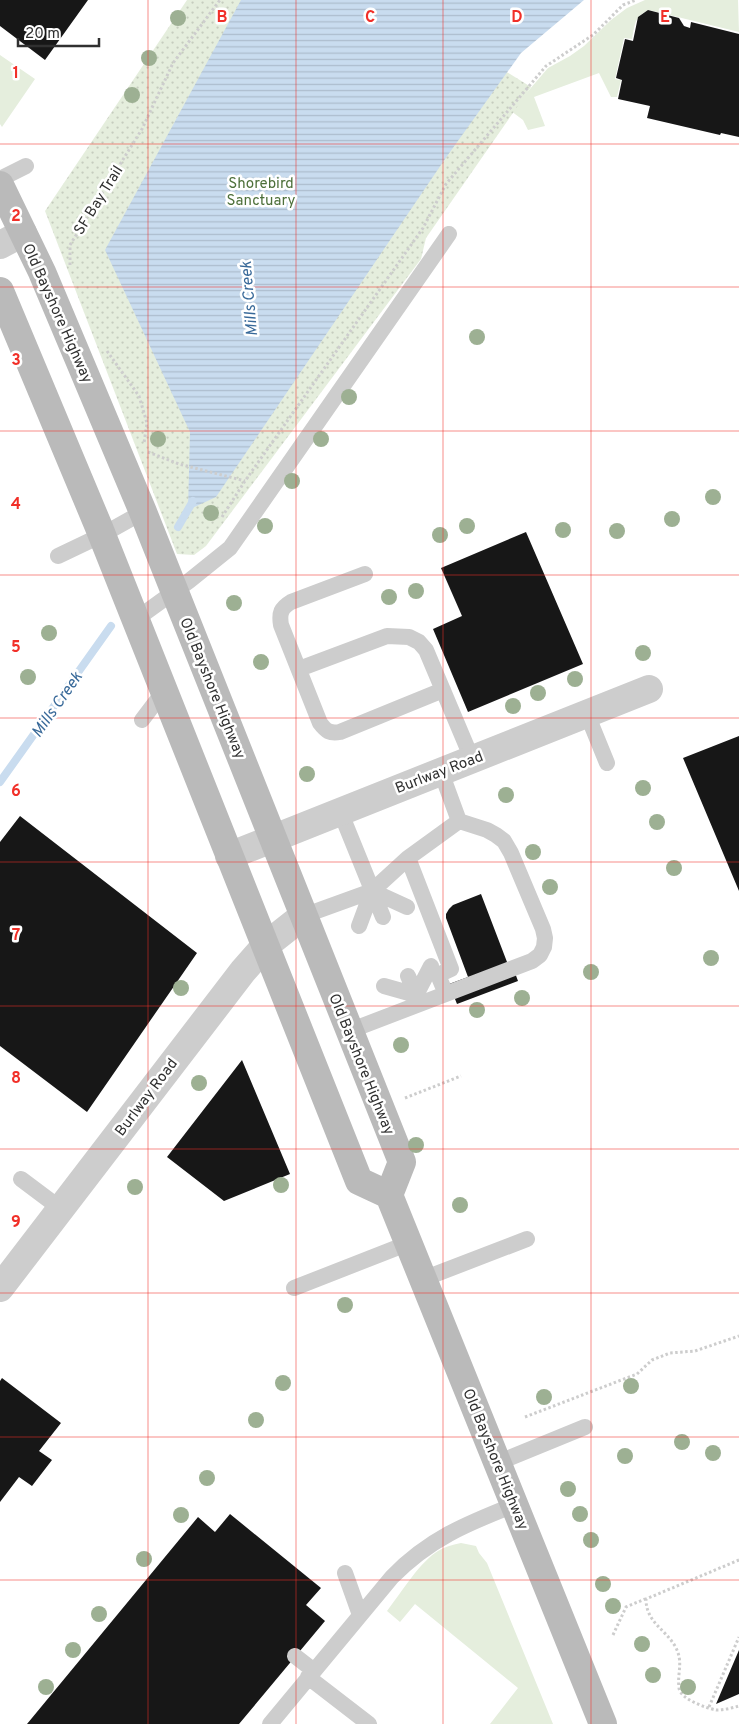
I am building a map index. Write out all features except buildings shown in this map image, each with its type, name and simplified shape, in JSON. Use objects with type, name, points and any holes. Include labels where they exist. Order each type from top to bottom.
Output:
[{"type":"main road","name":"Old Bayshore Highway","points":[[0,185],[11,239],[45,278],[175,591],[402,1162],[389,1195],[603,1724]]},
{"type":"main road","points":[[0,291],[102,535],[359,1181],[389,1195]]},
{"type":"street","name":"Burlway Road","points":[[229,856],[649,689]]},
{"type":"street","name":"Burlway Road","points":[[0,1288],[242,971],[265,946],[303,916]]},
{"type":"lane","points":[[0,179],[26,166]]},
{"type":"lane","points":[[135,620],[189,582],[230,548],[449,234]]},
{"type":"lane","points":[[58,556],[102,535],[143,512]]},
{"type":"lane","points":[[365,574],[291,602],[284,606],[280,612],[281,625],[320,723],[328,732],[334,733],[443,690]]},
{"type":"lane","points":[[298,669],[387,636],[409,638],[419,642],[426,650],[472,759]]},
{"type":"lane","points":[[142,720],[164,691]]},
{"type":"lane","points":[[587,714],[607,763]]},
{"type":"lane","points":[[441,772],[458,821]]},
{"type":"lane","points":[[340,811],[383,917]]},
{"type":"lane","points":[[303,916],[372,890],[408,858],[458,821]]},
{"type":"lane","points":[[349,1031],[418,1000],[452,992],[532,961],[540,955],[544,947],[543,929],[504,841],[487,830],[458,821]]},
{"type":"lane","points":[[408,858],[451,969],[438,975],[452,992]]},
{"type":"lane","points":[[372,890],[407,907]]},
{"type":"lane","points":[[360,926],[372,890]]},
{"type":"lane","points":[[418,1000],[432,966]]},
{"type":"lane","points":[[408,976],[418,1000]]},
{"type":"lane","points":[[384,986],[418,1000]]},
{"type":"lane","points":[[21,1180],[61,1209]]},
{"type":"lane","points":[[423,1279],[527,1239]]},
{"type":"lane","points":[[294,1288],[409,1243]]},
{"type":"lane","points":[[497,1462],[585,1427]]},
{"type":"lane","points":[[270,1724],[392,1577],[422,1550],[448,1533],[514,1505]]},
{"type":"lane","points":[[345,1573],[360,1615]]},
{"type":"lane","points":[[295,1656],[311,1674],[369,1724]]},
{"type":"path","name":"SF Bay Trail","points":[[70,270],[70,245],[142,129],[173,63],[220,0]]},
{"type":"path","points":[[106,349],[139,396],[147,423],[144,450],[179,464],[245,481],[220,521]]},
{"type":"path","points":[[399,1100],[461,1076]]},
{"type":"path","points":[[525,1417],[637,1374],[652,1360],[670,1353],[695,1352],[739,1336]]},
{"type":"path","points":[[613,1636],[626,1607],[739,1560]]},
{"type":"path","points":[[646,1599],[646,1608],[652,1621],[670,1639],[678,1653],[681,1669],[678,1685],[682,1695],[687,1699],[719,1710],[739,1706]]},
{"type":"path","points":[[709,1707],[739,1636]]},
{"type":"green space","name":"Shorebird Sanctuary","points":[[187,0],[391,0],[531,87],[426,238],[421,259],[206,546],[194,555],[177,554],[45,211]]},
{"type":"green space","points":[[645,0],[738,0],[739,32],[649,10],[644,12],[638,18],[632,39],[624,38],[615,79],[621,80],[617,97],[611,97],[599,73],[534,97],[545,126],[528,130],[523,120],[511,111],[548,68],[584,46],[611,20],[627,8]]},
{"type":"green space","points":[[0,55],[35,79],[2,127],[0,124]]},
{"type":"green space","points":[[461,1543],[476,1546],[487,1563],[553,1724],[490,1724],[518,1688],[415,1604],[400,1622],[387,1611],[428,1558],[441,1549]]},
{"type":"water","name":"Shorebird Sanctuary","points":[[241,0],[584,0],[521,53],[445,159],[216,497],[188,510],[190,432],[105,250]]},
{"type":"waterway","name":"Mills Creek","points":[[178,527],[193,501]]},
{"type":"waterway","name":"Mills Creek","points":[[0,782],[111,626]]}]
